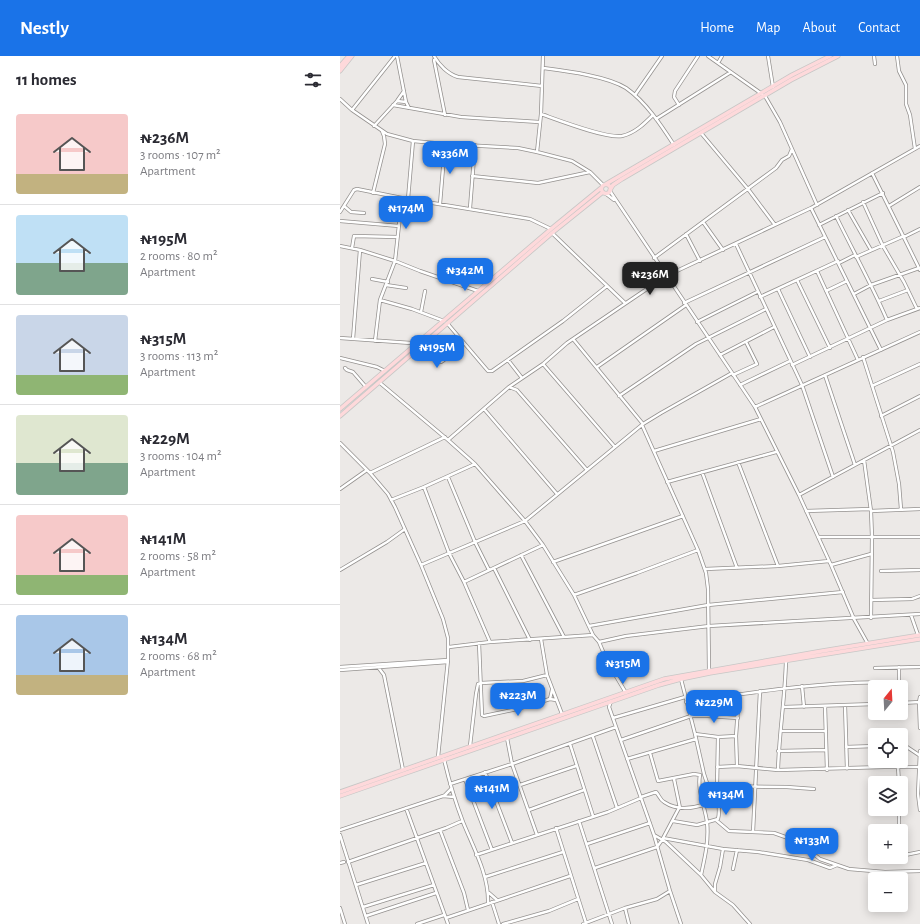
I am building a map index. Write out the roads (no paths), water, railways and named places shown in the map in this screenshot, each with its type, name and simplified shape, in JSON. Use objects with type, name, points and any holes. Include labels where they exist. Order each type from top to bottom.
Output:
[{"type":"main road","points":[[340,66],[348,56]]},
{"type":"main road","points":[[340,71],[352,56]]},
{"type":"main road","points":[[610,190],[613,185],[676,144],[701,133],[763,95],[773,86],[830,56]]},
{"type":"main road","points":[[340,416],[420,347],[478,291],[604,189],[676,144],[763,95],[838,56]]},
{"type":"main road","points":[[604,189],[610,186],[610,190]]},
{"type":"main road","points":[[604,189],[610,190]]},
{"type":"main road","points":[[340,409],[416,345],[446,322],[551,231]]},
{"type":"main road","points":[[340,796],[506,738],[664,679],[786,661],[919,636]]},
{"type":"main road","points":[[340,792],[562,714],[604,704],[659,684],[705,673],[709,670],[868,646]]},
{"type":"street","points":[[396,56],[408,108]]},
{"type":"street","points":[[352,110],[396,56]]},
{"type":"street","points":[[434,56],[441,66],[451,74],[458,77],[542,86]]},
{"type":"street","points":[[434,56],[445,115]]},
{"type":"street","points":[[537,152],[541,114],[543,56]]},
{"type":"street","points":[[635,95],[662,56]]},
{"type":"street","points":[[679,104],[674,97],[675,91],[698,56]]},
{"type":"street","points":[[708,56],[763,95],[780,122],[816,205]]},
{"type":"street","points":[[718,63],[722,56]]},
{"type":"street","points":[[768,56],[773,86]]},
{"type":"street","points":[[874,56],[875,64]]},
{"type":"street","points":[[897,56],[899,71],[906,85],[906,104],[910,115],[915,149]]},
{"type":"street","points":[[543,68],[569,71],[609,81],[625,88],[635,95],[676,144]]},
{"type":"street","points":[[656,119],[731,72]]},
{"type":"street","points":[[374,126],[404,91]]},
{"type":"street","points":[[340,99],[352,110],[387,134],[413,141],[518,148],[572,161],[590,172],[616,202],[755,406],[776,452],[799,495],[854,619],[868,646]]},
{"type":"street","points":[[397,101],[406,102]]},
{"type":"street","points":[[393,105],[445,115],[477,119],[540,122]]},
{"type":"street","points":[[541,114],[615,136],[623,136],[637,130],[653,115]]},
{"type":"street","points":[[373,193],[385,144],[384,136],[381,130]]},
{"type":"street","points":[[701,133],[748,189],[775,225]]},
{"type":"street","points":[[408,199],[413,141]]},
{"type":"street","points":[[440,204],[445,144]]},
{"type":"street","points":[[470,208],[475,145]]},
{"type":"street","points":[[448,440],[509,387],[543,364],[567,343],[666,276],[811,208],[920,146]]},
{"type":"street","points":[[654,258],[776,168],[782,160],[789,156],[792,149]]},
{"type":"street","points":[[789,156],[797,160]]},
{"type":"street","points":[[472,176],[538,182],[590,172]]},
{"type":"street","points":[[854,294],[871,286],[919,269],[872,173]]},
{"type":"street","points":[[889,206],[920,187]]},
{"type":"street","points":[[340,212],[354,190],[530,219],[551,231],[625,303]]},
{"type":"street","points":[[610,190],[616,202]]},
{"type":"street","points":[[819,225],[883,193]]},
{"type":"street","points":[[375,341],[380,300],[395,261],[402,198]]},
{"type":"street","points":[[792,365],[887,320],[918,309],[884,246],[863,202]]},
{"type":"street","points":[[344,206],[351,212],[364,212]]},
{"type":"street","points":[[811,208],[881,350]]},
{"type":"street","points":[[848,210],[871,250]]},
{"type":"street","points":[[836,216],[887,320]]},
{"type":"street","points":[[340,221],[399,226]]},
{"type":"street","points":[[703,222],[723,250]]},
{"type":"street","points":[[760,297],[816,271],[884,246],[920,229]]},
{"type":"street","points":[[686,234],[700,261]]},
{"type":"street","points":[[352,248],[354,236],[398,237]]},
{"type":"street","points":[[597,367],[685,304],[749,272],[825,237]]},
{"type":"street","points":[[736,244],[802,385],[833,477]]},
{"type":"street","points":[[340,246],[360,250],[395,261],[478,291]]},
{"type":"street","points":[[353,339],[360,250]]},
{"type":"street","points":[[816,271],[858,360]]},
{"type":"street","points":[[372,279],[406,288]]},
{"type":"street","points":[[797,280],[830,348]]},
{"type":"street","points":[[826,291],[847,281]]},
{"type":"street","points":[[380,300],[421,312],[446,322],[488,371],[492,371],[563,322],[607,286]]},
{"type":"street","points":[[778,289],[810,357]]},
{"type":"street","points":[[879,301],[908,290]]},
{"type":"street","points":[[421,312],[425,291]]},
{"type":"street","points":[[697,322],[758,292]]},
{"type":"street","points":[[619,396],[708,338],[766,309]]},
{"type":"street","points":[[720,355],[774,327]]},
{"type":"street","points":[[755,406],[920,332]]},
{"type":"street","points":[[340,338],[411,343],[420,347],[431,358],[441,362],[444,360],[447,352]]},
{"type":"street","points":[[573,339],[642,425],[698,550],[705,569],[708,589],[709,670]]},
{"type":"street","points":[[421,565],[525,521],[642,425],[733,374],[757,364],[746,342]]},
{"type":"street","points":[[863,357],[893,452],[901,509]]},
{"type":"street","points":[[340,358],[377,367],[385,371]]},
{"type":"street","points":[[508,360],[522,378]]},
{"type":"street","points":[[740,385],[790,361]]},
{"type":"street","points":[[543,364],[615,447]]},
{"type":"street","points":[[872,386],[920,364]]},
{"type":"street","points":[[345,368],[353,372],[366,388]]},
{"type":"street","points":[[825,375],[855,465]]},
{"type":"street","points":[[518,381],[518,390]]},
{"type":"street","points":[[380,383],[475,464],[525,521],[543,545],[574,595],[593,635],[599,642],[607,661],[626,693]]},
{"type":"street","points":[[509,387],[518,390],[587,470]]},
{"type":"street","points":[[881,416],[920,396]]},
{"type":"street","points":[[484,409],[557,494]]},
{"type":"street","points":[[654,451],[760,419]]},
{"type":"street","points":[[799,495],[920,430]]},
{"type":"street","points":[[370,473],[445,437]]},
{"type":"street","points":[[340,443],[370,473],[391,500],[421,565],[443,619],[449,647],[438,757]]},
{"type":"street","points":[[668,482],[776,452]]},
{"type":"street","points":[[864,460],[872,537],[871,618]]},
{"type":"street","points":[[738,462],[778,566]]},
{"type":"street","points":[[391,500],[448,477],[475,464]]},
{"type":"street","points":[[340,489],[367,470]]},
{"type":"street","points":[[702,472],[737,568]]},
{"type":"street","points":[[448,477],[475,542],[489,570]]},
{"type":"street","points":[[424,487],[449,553],[464,582],[490,642]]},
{"type":"street","points":[[806,511],[920,509]]},
{"type":"street","points":[[553,562],[683,516]]},
{"type":"street","points":[[340,570],[387,542],[405,529]]},
{"type":"street","points":[[818,537],[920,537]]},
{"type":"street","points":[[464,582],[543,545]]},
{"type":"street","points":[[574,595],[637,574],[698,550]]},
{"type":"street","points":[[831,565],[872,554]]},
{"type":"street","points":[[521,555],[564,637]]},
{"type":"street","points":[[705,569],[778,566],[829,561]]},
{"type":"street","points":[[494,568],[530,640]]},
{"type":"street","points":[[881,571],[920,570]]},
{"type":"street","points":[[589,626],[708,605],[843,592]]},
{"type":"street","points":[[871,600],[912,599],[920,596]]},
{"type":"street","points":[[599,642],[626,636],[709,626],[854,619],[920,614]]},
{"type":"street","points":[[911,615],[919,636]]},
{"type":"street","points":[[449,647],[490,642],[593,635]]},
{"type":"street","points":[[541,639],[547,675],[562,714]]},
{"type":"street","points":[[480,643],[480,683],[482,714],[484,716],[517,709],[550,699],[556,700]]},
{"type":"street","points":[[340,669],[389,667],[448,661]]},
{"type":"street","points":[[340,669],[448,661]]},
{"type":"street","points":[[778,770],[778,751],[784,707],[786,661]]},
{"type":"street","points":[[378,667],[384,675],[403,770]]},
{"type":"street","points":[[384,675],[389,667]]},
{"type":"street","points":[[899,667],[899,680]]},
{"type":"street","points":[[875,668],[920,667]]},
{"type":"street","points":[[480,683],[523,681],[547,675]]},
{"type":"street","points":[[681,679],[708,786],[814,789]]},
{"type":"street","points":[[470,746],[476,694],[480,683]]},
{"type":"street","points":[[686,702],[802,686],[868,684]]},
{"type":"street","points":[[802,686],[804,706]]},
{"type":"street","points":[[550,699],[552,690]]},
{"type":"street","points":[[753,832],[760,691]]},
{"type":"street","points":[[737,766],[736,736],[739,694]]},
{"type":"street","points":[[920,696],[920,728]]},
{"type":"street","points":[[613,718],[685,697]]},
{"type":"street","points":[[611,701],[609,707],[654,835],[681,924]]},
{"type":"street","points":[[908,703],[919,702]]},
{"type":"street","points":[[604,704],[609,707]]},
{"type":"street","points":[[784,707],[868,704]]},
{"type":"street","points":[[845,705],[847,769]]},
{"type":"street","points":[[825,706],[827,770]]},
{"type":"street","points":[[621,740],[691,716],[738,718]]},
{"type":"street","points":[[450,784],[616,728]]},
{"type":"street","points":[[781,731],[826,731]]},
{"type":"street","points":[[695,734],[736,736]]},
{"type":"street","points":[[673,820],[692,825],[707,823],[719,818],[717,787],[718,736]]},
{"type":"street","points":[[592,737],[617,808]]},
{"type":"street","points":[[506,738],[512,764],[537,835]]},
{"type":"street","points":[[627,759],[696,739]]},
{"type":"street","points":[[570,744],[593,816]]},
{"type":"street","points":[[846,747],[868,746]]},
{"type":"street","points":[[908,748],[919,755]]},
{"type":"street","points":[[778,751],[826,750]]},
{"type":"street","points":[[920,751],[918,794],[920,810]]},
{"type":"street","points":[[650,752],[657,780],[660,782],[694,774],[704,774]]},
{"type":"street","points":[[444,759],[451,789],[462,821],[485,877],[490,903],[499,924]]},
{"type":"street","points":[[520,786],[576,766]]},
{"type":"street","points":[[717,767],[737,766],[778,770],[872,768]]},
{"type":"street","points":[[908,767],[920,767]]},
{"type":"street","points":[[485,772],[512,843]]},
{"type":"street","points":[[700,775],[699,783],[707,823],[707,846],[701,875]]},
{"type":"street","points":[[465,779],[492,850]]},
{"type":"street","points":[[595,868],[657,848],[679,808],[674,779]]},
{"type":"street","points":[[443,796],[451,789]]},
{"type":"street","points":[[528,810],[584,790]]},
{"type":"street","points":[[476,856],[617,808],[656,792],[662,801],[679,808],[692,808],[703,805]]},
{"type":"street","points":[[340,830],[443,796],[454,797]]},
{"type":"street","points":[[406,808],[448,924]]},
{"type":"street","points":[[716,820],[729,831],[774,833],[797,841],[820,859],[849,869],[871,872],[920,871]]},
{"type":"street","points":[[348,862],[462,821]]},
{"type":"street","points":[[579,821],[612,924]]},
{"type":"street","points":[[587,844],[650,823]]},
{"type":"street","points":[[556,828],[570,876],[579,899],[584,923],[625,908],[657,899],[670,891]]},
{"type":"street","points":[[440,830],[464,893],[468,910]]},
{"type":"street","points":[[340,835],[364,907],[368,924]]},
{"type":"street","points":[[654,835],[663,839],[701,875],[715,892],[733,905],[750,924]]},
{"type":"street","points":[[663,839],[681,840],[723,849],[808,860],[830,868],[838,865]]},
{"type":"street","points":[[715,892],[715,884],[723,849]]},
{"type":"street","points":[[733,869],[737,850]]},
{"type":"street","points":[[485,877],[563,852]]},
{"type":"street","points":[[908,854],[920,852]]},
{"type":"street","points":[[340,863],[344,862]]},
{"type":"street","points":[[356,885],[426,863]]},
{"type":"street","points":[[417,924],[468,910],[570,876]]},
{"type":"street","points":[[364,907],[434,884]]},
{"type":"street","points":[[366,916],[436,893]]},
{"type":"street","points":[[489,893],[497,900]]},
{"type":"street","points":[[503,924],[579,899]]},
{"type":"street","points":[[340,908],[345,924]]},
{"type":"street","points":[[625,908],[629,924]]}]
